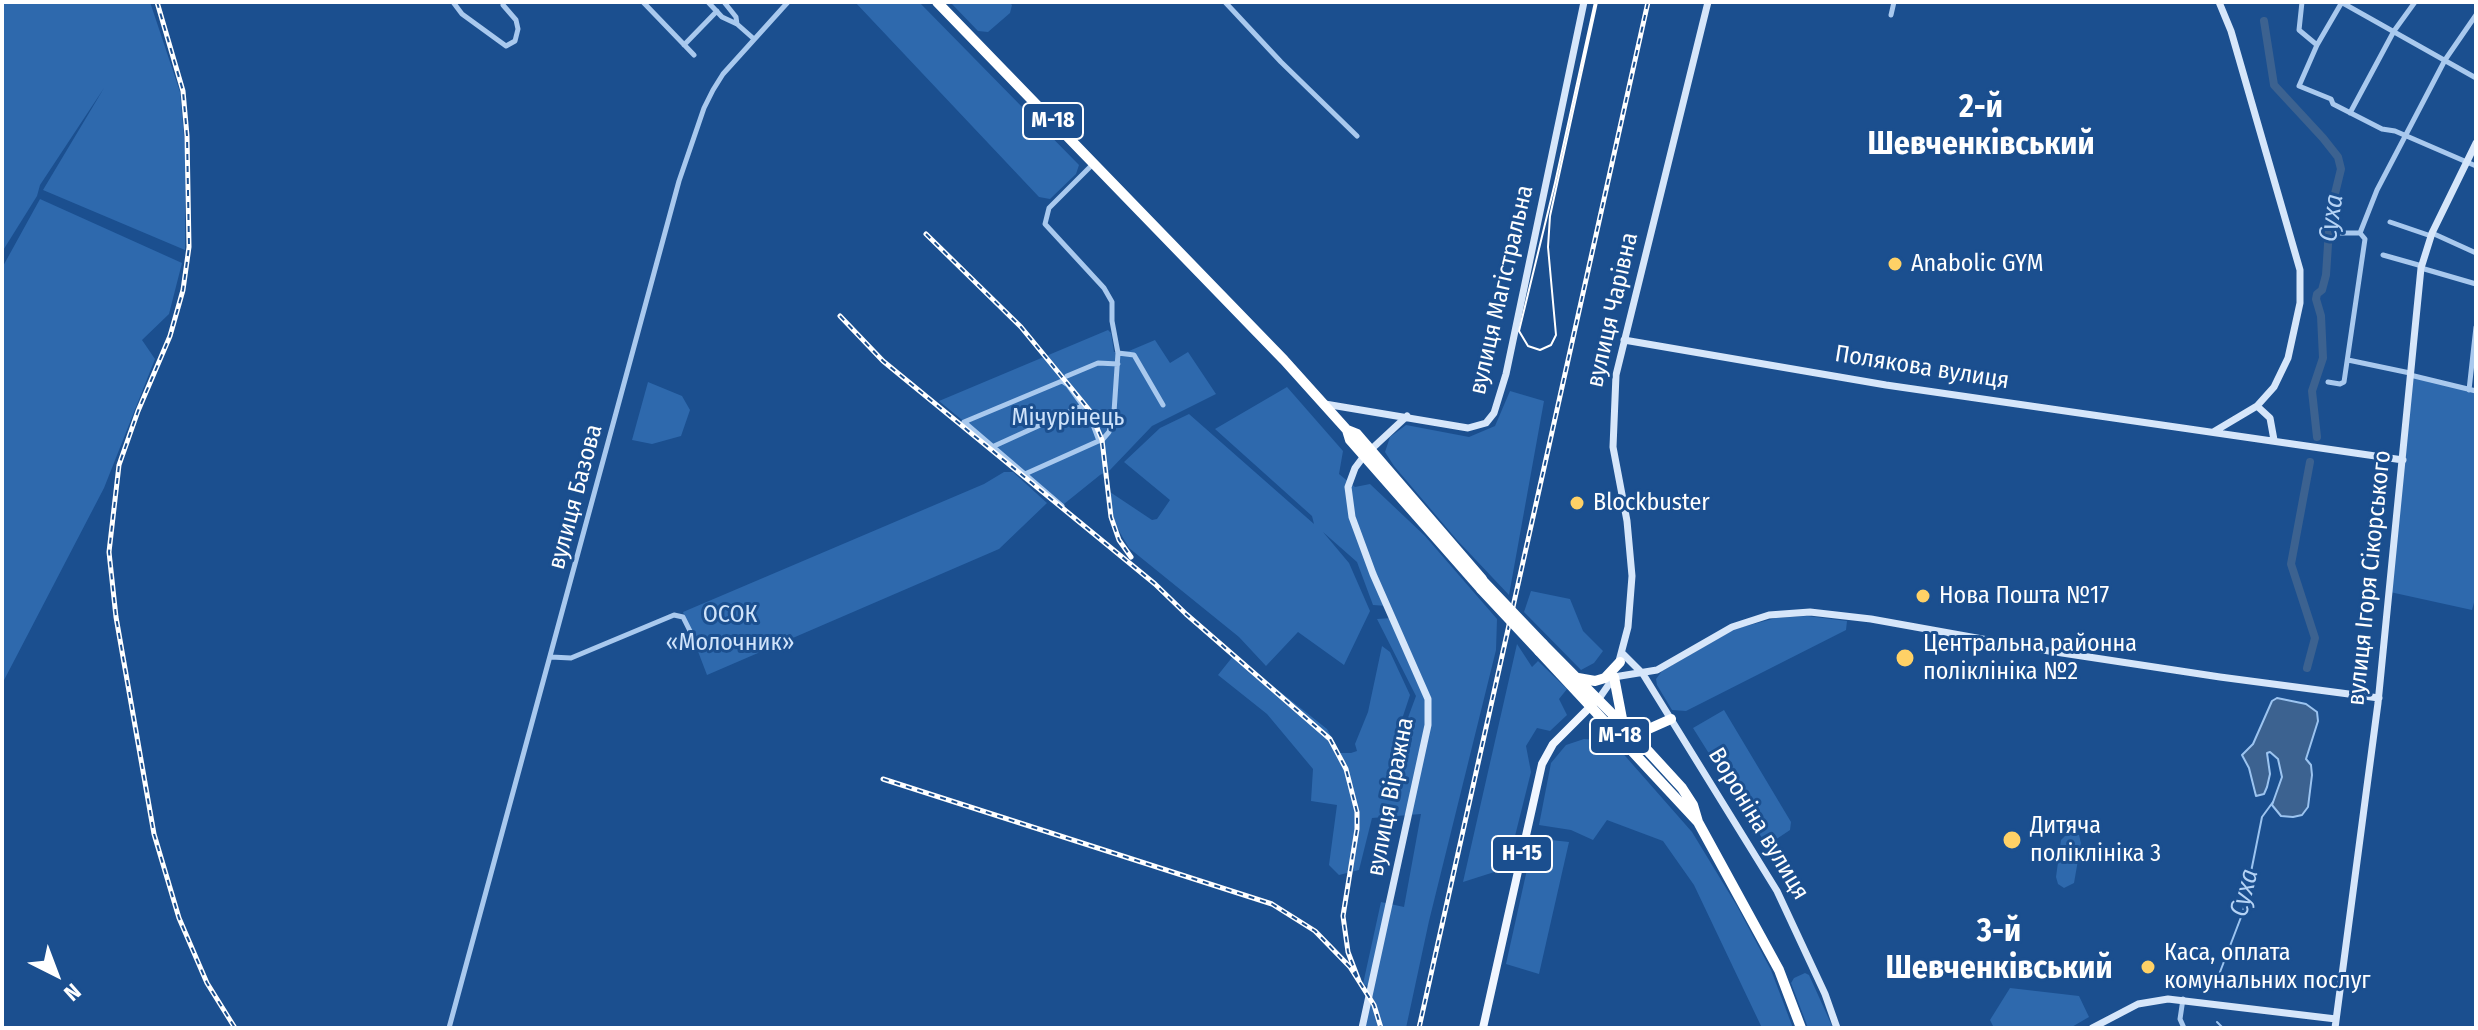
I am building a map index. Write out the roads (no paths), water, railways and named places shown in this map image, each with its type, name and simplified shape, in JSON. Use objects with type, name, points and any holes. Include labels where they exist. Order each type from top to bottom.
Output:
[{"type":"highway","name":"М-18","points":[[937,2],[1324,404],[1347,430],[1350,440],[1367,453],[1482,585],[1595,703],[1698,822],[1765,942],[1783,978],[1801,1028]]},
{"type":"highway","name":"М-18","points":[[1541,648],[1576,677],[1595,703],[1627,728],[1682,788],[1693,805],[1698,822]]},
{"type":"highway","points":[[1576,677],[1595,681],[1605,678],[1621,657]]},
{"type":"highway","points":[[1614,677],[1627,728],[1639,733],[1671,719]]},
{"type":"highway","points":[[1654,726],[1648,741],[1655,759]]},
{"type":"main road","name":"вулиця Магістральна","points":[[1324,404],[1468,428],[1486,423],[1494,413],[1506,374],[1584,2]]},
{"type":"main road","name":"вулиця Чарівна","points":[[1595,703],[1614,677],[1621,657],[1628,627],[1632,576],[1629,537],[1613,447],[1616,375],[1708,2]]},
{"type":"main road","points":[[2215,431],[2257,406],[2274,387],[2288,358],[2300,303],[2300,270],[2231,31],[2219,2]]},
{"type":"main road","name":"вулиця Ігоря Сікорського","points":[[2335,1028],[2379,698],[2421,267],[2431,234],[2476,143]]},
{"type":"main road","name":"Полякова вулиця","points":[[1624,340],[1886,385],[2403,460]]},
{"type":"main road","points":[[2257,406],[2270,418],[2274,440]]},
{"type":"main road","name":"вулиця Віражна","points":[[1362,1028],[1428,725],[1428,699],[1373,574],[1352,517],[1348,487],[1355,468],[1367,453],[1407,416]]},
{"type":"main road","points":[[1614,677],[1657,670],[1732,627],[1769,615],[1810,612],[1871,619],[2206,675],[2379,698]]},
{"type":"main road","points":[[1628,627],[1633,663]]},
{"type":"main road","name":"Вороніна вулиця","points":[[1621,657],[1633,663],[1643,674],[1777,891],[1825,994],[1837,1028]]},
{"type":"main road","name":"Н-15","points":[[1483,1028],[1542,764],[1553,744],[1595,703]]},
{"type":"main road","points":[[2092,1028],[2138,1004],[2168,999],[2336,1019]]},
{"type":"street","points":[[453,2],[462,14],[506,46],[515,41],[518,29],[516,20],[503,5]]},
{"type":"street","points":[[643,2],[694,55]]},
{"type":"street","points":[[708,2],[730,23],[737,24],[754,39]]},
{"type":"street","points":[[724,2],[736,17],[737,24]]},
{"type":"street","name":"вулиця Базова","points":[[449,1028],[687,157],[704,108],[723,74],[788,2]]},
{"type":"street","points":[[1225,2],[1357,136]]},
{"type":"street","points":[[1891,15],[1894,2]]},
{"type":"street","points":[[2302,2],[2299,30],[2317,45]]},
{"type":"street","points":[[2476,78],[2341,2],[2299,86],[2331,99],[2333,104],[2382,129],[2476,166]]},
{"type":"street","points":[[2350,113],[2394,31],[2415,2]]},
{"type":"street","points":[[684,45],[717,11]]},
{"type":"street","points":[[2360,233],[2377,190],[2445,60],[2476,15]]},
{"type":"street","points":[[1025,474],[1099,441],[1109,432],[1114,412],[1118,353],[1112,302],[1045,224],[1049,208],[1094,163]]},
{"type":"street","points":[[2390,222],[2431,234],[2476,253]]},
{"type":"street","points":[[2337,233],[2360,233]]},
{"type":"street","points":[[2328,382],[2342,383],[2348,360],[2365,239],[2360,233]]},
{"type":"street","points":[[2383,255],[2476,284]]},
{"type":"street","points":[[2348,360],[2472,391],[2476,327]]},
{"type":"street","points":[[1118,353],[1134,355],[1163,405]]},
{"type":"street","points":[[1067,376],[1098,363],[1118,364]]},
{"type":"street","points":[[1062,506],[964,422],[1062,381],[1089,414],[1099,441]]},
{"type":"street","points":[[992,447],[1082,406]]},
{"type":"street","points":[[551,657],[571,658],[674,615],[683,617],[694,639]]},
{"type":"street","points":[[2183,999],[2180,1019],[2184,1028]]},
{"type":"waterway","name":"Суха","points":[[2264,21],[2274,85],[2323,138],[2338,157],[2341,169],[2330,214],[2326,275],[2316,299],[2321,316],[2323,358],[2312,391],[2317,437]]},
{"type":"waterway","name":"Суха","points":[[2307,668],[2315,638],[2291,564],[2310,462]]},
{"type":"waterway","name":"Суха","points":[[2215,985],[2243,912],[2262,817],[2273,802]]},
{"type":"waterway","points":[[2217,1022],[2223,1028]]},
{"type":"tram line","points":[[1595,2],[1519,331],[1528,346],[1540,350],[1551,345],[1556,335],[1548,247],[1550,216],[1597,2]]},
{"type":"railway","points":[[157,2],[183,91],[189,247],[183,290],[170,336],[119,465],[109,552],[116,617],[154,834],[179,918],[207,983],[235,1028]]},
{"type":"railway","points":[[1419,1028],[1648,2]]},
{"type":"railway","points":[[926,234],[1021,327],[1090,411],[1102,440],[1111,517],[1119,540],[1131,557]]},
{"type":"railway","points":[[840,316],[883,361],[1155,584],[1330,739],[1346,769],[1357,812],[1343,916],[1348,952],[1359,981]]},
{"type":"railway","points":[[883,779],[1272,904],[1315,931],[1350,967],[1374,1005],[1381,1028]]},
{"type":"place","name":"Anabolic GYM","points":[[1895,264]]},
{"type":"place","name":"Blockbuster","points":[[1577,503]]},
{"type":"place","name":"Нова Пошта №17","points":[[1923,596]]},
{"type":"place","name":"Центральна районна поліклініка №2","points":[[1905,658]]},
{"type":"place","name":"Дитяча поліклініка 3","points":[[2012,840]]},
{"type":"place","name":"Каса, оплата комунальних послуг","points":[[2148,967]]},
{"type":"district","name":"2-й Шевченківський","points":[[1981,126]]},
{"type":"district","name":"3-й Шевченківський","points":[[1999,950]]},
{"type":"park label","name":"Мічурінець","points":[[1068,418]]},
{"type":"park label","name":"ОСОК «Молочник»","points":[[730,629]]}]
